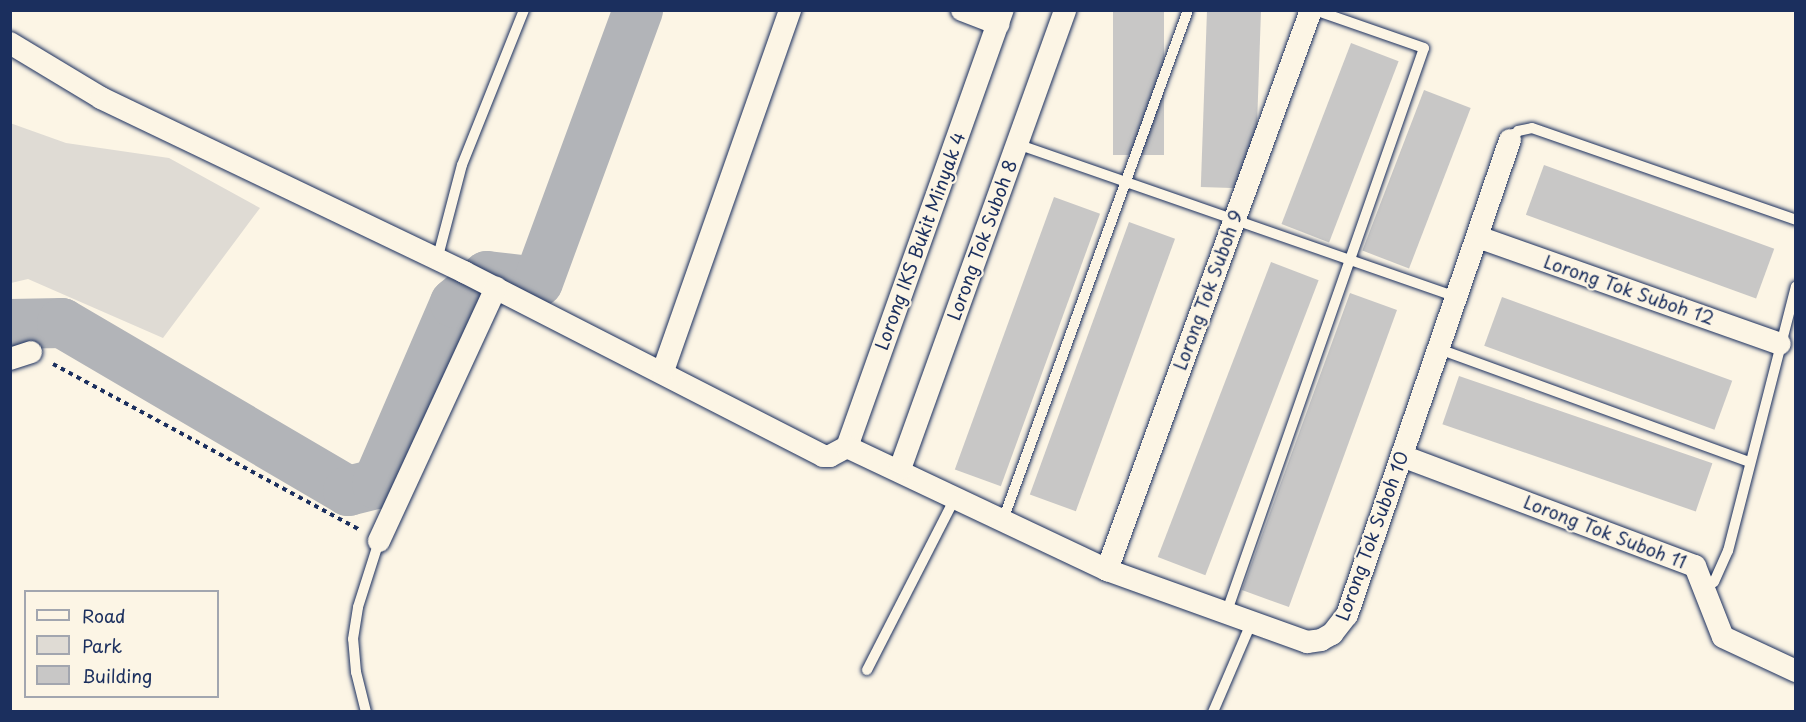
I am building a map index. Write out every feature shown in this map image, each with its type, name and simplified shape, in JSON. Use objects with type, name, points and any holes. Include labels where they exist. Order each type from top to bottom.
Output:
[{"type":"street","points":[[663,371],[790,10]]},
{"type":"street","points":[[962,10],[1001,17]]},
{"type":"street","name":"Lorong Tok Suboh 8","points":[[900,469],[1065,10]]},
{"type":"street","name":"Lorong Tok Suboh 9","points":[[1107,570],[1313,10]]},
{"type":"street","name":"Lorong IKS Bukit Minyak 4","points":[[847,447],[1001,17]]},
{"type":"street","points":[[10,43],[101,98],[464,272],[663,371],[823,456],[840,453],[847,447]]},
{"type":"street","name":"Lorong Tok Suboh 10","points":[[847,447],[900,469],[1107,570],[1227,611],[1307,642],[1321,640],[1341,626],[1510,140]]},
{"type":"street","name":"Lorong Tok Suboh 12","points":[[1478,237],[1780,344]]},
{"type":"street","points":[[379,541],[492,286]]},
{"type":"street","name":"Lorong Tok Suboh 11","points":[[1402,456],[1695,566],[1723,637],[1796,671]]},
{"type":"lane","points":[[437,261],[462,165],[524,10]]},
{"type":"lane","points":[[1003,520],[1188,10]]},
{"type":"lane","points":[[1227,611],[1424,48],[1313,10]]},
{"type":"lane","points":[[1510,140],[1518,130],[1532,128],[1796,220]]},
{"type":"lane","points":[[1017,144],[1457,297]]},
{"type":"lane","points":[[1704,585],[1713,582],[1728,551],[1749,462],[1796,287]]},
{"type":"lane","points":[[1439,349],[1749,462]]},
{"type":"lane","points":[[867,670],[956,497]]},
{"type":"lane","points":[[366,711],[356,672],[353,639],[358,607],[379,541]]},
{"type":"lane","points":[[1213,711],[1252,621]]},
{"type":"path","points":[[21,356],[379,541]]},
{"type":"green space","points":[[10,123],[66,143],[169,158],[260,208],[163,338],[28,279],[11,283]]},
{"type":"building","points":[[1113,10],[1164,10],[1164,155],[1113,155]]},
{"type":"building","points":[[1207,10],[1261,12],[1255,189],[1201,187]]},
{"type":"building","points":[[1351,43],[1399,61],[1329,242],[1281,224]]},
{"type":"building","points":[[1424,90],[1471,108],[1409,268],[1362,251]]},
{"type":"building","points":[[1544,165],[1774,249],[1756,299],[1526,215]]},
{"type":"building","points":[[1054,197],[1100,214],[1001,486],[955,470]]},
{"type":"building","points":[[1129,222],[1175,239],[1076,511],[1030,495]]},
{"type":"building","points":[[1271,262],[1319,280],[1205,575],[1158,557]]},
{"type":"building","points":[[1350,293],[1397,310],[1289,607],[1242,590]]},
{"type":"building","points":[[1502,297],[1732,381],[1714,430],[1484,346]]},
{"type":"building","points":[[1459,376],[1712,463],[1696,511],[1442,424]]},
{"type":"waterway","points":[[10,324],[62,323],[348,491],[377,484],[455,303],[487,276],[538,282],[638,10]]}]
